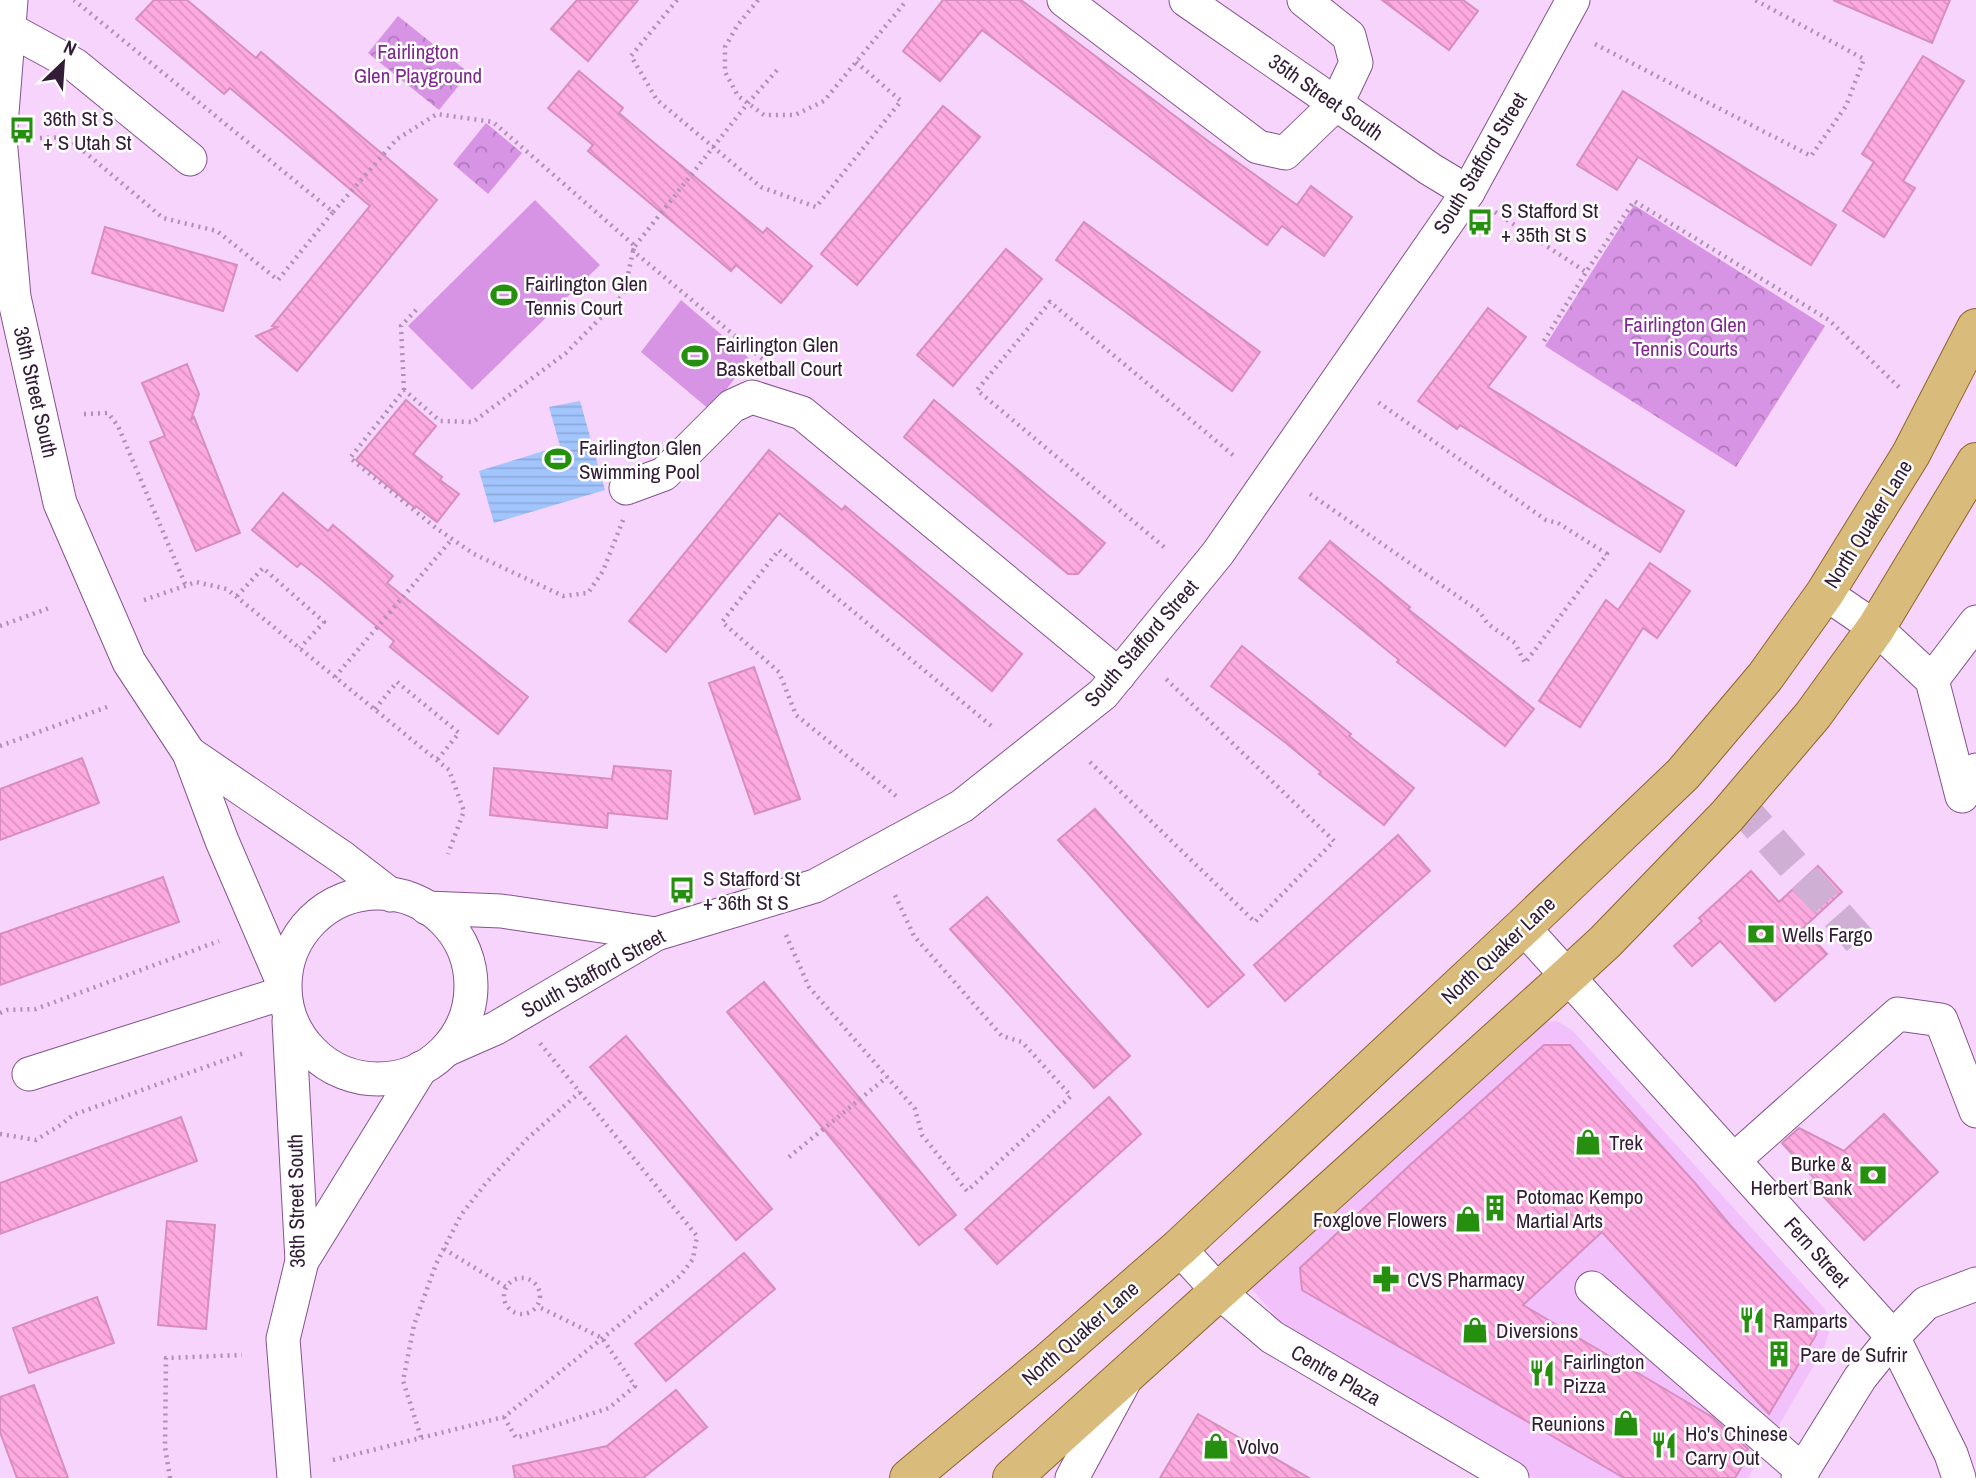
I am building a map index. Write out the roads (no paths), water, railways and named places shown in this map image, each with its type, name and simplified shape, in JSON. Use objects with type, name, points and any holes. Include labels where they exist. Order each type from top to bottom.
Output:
[{"type":"main road","name":"North Quaker Lane","points":[[909,1478],[1179,1248],[1524,927],[1683,774],[1765,677],[1825,593],[1911,454],[1974,337]]},
{"type":"main road","points":[[1012,1478],[1605,942],[1727,816],[1813,715],[1876,628],[1976,462]]},
{"type":"street","points":[[1064,0],[1258,147],[1285,153],[1337,103],[1356,63],[1349,36],[1304,0]]},
{"type":"street","name":"35th Street South","points":[[1185,0],[1430,169],[1468,191]]},
{"type":"street","name":"South Stafford Street","points":[[433,1059],[496,1028],[656,934],[815,886],[962,806],[1096,700],[1218,553],[1468,191],[1573,0]]},
{"type":"street","points":[[10,15],[190,159]]},
{"type":"street","name":"36th Street South","points":[[10,15],[0,138],[7,298],[60,503],[129,662],[189,753],[285,995],[302,1261],[283,1339],[293,1478]]},
{"type":"street","points":[[626,488],[664,474],[732,406],[752,397],[802,413],[1119,675]]},
{"type":"street","points":[[1825,593],[1876,628],[1932,680],[1962,796],[1976,770]]},
{"type":"street","points":[[1932,680],[1976,622]]},
{"type":"street","name":"36th Street South","points":[[189,753],[343,858],[391,895]]},
{"type":"street","points":[[302,1261],[433,1059],[468,1018],[472,969],[450,924],[410,897],[360,893],[316,914],[288,954],[285,995],[306,1048],[347,1076],[396,1080],[433,1059]]},
{"type":"street","points":[[427,908],[500,911],[656,934]]},
{"type":"street","name":"Fern Street","points":[[1524,927],[1894,1337],[1951,1454],[1959,1478]]},
{"type":"street","points":[[29,1074],[285,995]]},
{"type":"street","points":[[1734,1160],[1898,1014],[1941,1020],[1976,1111]]},
{"type":"street","name":"Centre Plaza","points":[[1179,1248],[1219,1293],[1272,1337],[1512,1478]]},
{"type":"street","points":[[1592,1288],[1801,1474],[1860,1378],[1894,1337],[1926,1303],[1976,1284]]},
{"type":"street","points":[[1072,1478],[1129,1374]]},
{"type":"water","name":"Fairlington Glen Swimming Pool","points":[[580,401],[605,490],[494,523],[479,471],[560,446],[549,407]]},
{"type":"tunnel","points":[[1738,803],[1868,950]]},
{"type":"place","name":"36th St S + S Utah St","points":[[22,130]]},
{"type":"place","name":"S Stafford St + 35th St S","points":[[1480,222]]},
{"type":"place","name":"Fairlington Glen Tennis Court","points":[[504,295]]},
{"type":"place","name":"Fairlington Glen Basketball Court","points":[[695,356]]},
{"type":"place","name":"Fairlington Glen Swimming Pool","points":[[558,459]]},
{"type":"place","name":"S Stafford St + 36th St S","points":[[682,890]]},
{"type":"place","name":"Wells Fargo","points":[[1761,934]]},
{"type":"place","name":"Trek","points":[[1588,1142]]},
{"type":"place","name":"Burke & Herbert Bank","points":[[1873,1175]]},
{"type":"place","name":"Potomac Kempo Martial Arts","points":[[1495,1208]]},
{"type":"place","name":"Foxglove Flowers","points":[[1468,1219]]},
{"type":"place","name":"CVS Pharmacy","points":[[1386,1279]]},
{"type":"place","name":"Ramparts","points":[[1752,1320]]},
{"type":"place","name":"Diversions","points":[[1475,1330]]},
{"type":"place","name":"Pare de Sufrir","points":[[1779,1354]]},
{"type":"place","name":"Fairlington Pizza","points":[[1542,1373]]},
{"type":"place","name":"Reunions","points":[[1626,1423]]},
{"type":"place","name":"Ho's Chinese Carry Out","points":[[1664,1445]]},
{"type":"place","name":"Volvo","points":[[1216,1446]]},
{"type":"park label","name":"Fairlington Glen Playground","points":[[418,63]]},
{"type":"park label","name":"Fairlington Glen Tennis Courts","points":[[1685,336]]}]
